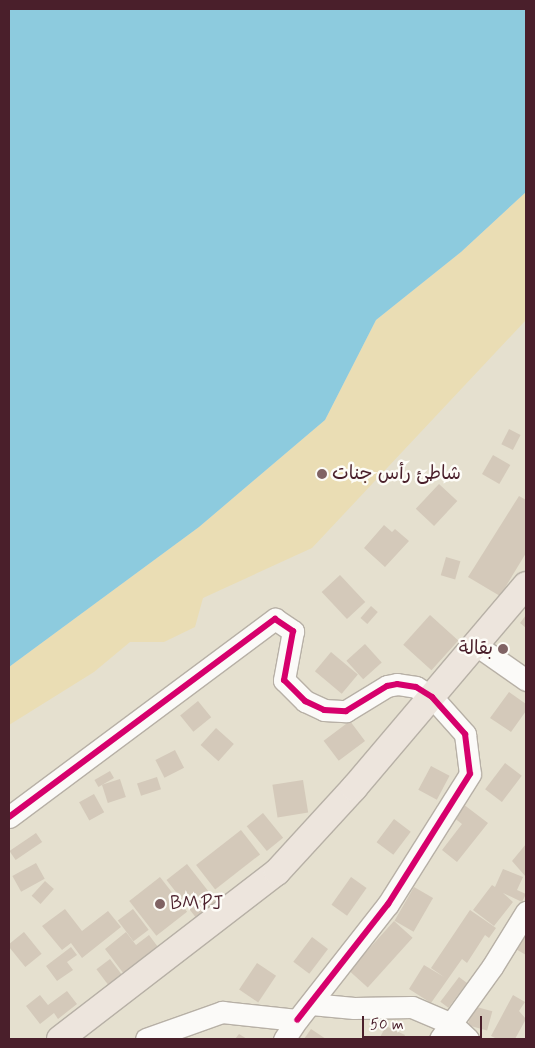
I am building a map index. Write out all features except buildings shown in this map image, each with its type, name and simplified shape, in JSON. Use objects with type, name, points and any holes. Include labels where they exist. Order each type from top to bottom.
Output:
[{"type":"main road","points":[[69,1037],[277,872],[524,591]]},
{"type":"street","points":[[9,817],[275,619],[293,631],[284,680],[305,701],[324,710],[346,711],[387,686],[397,684],[416,687],[432,697],[465,734],[470,774],[388,904],[284,1039]]},
{"type":"street","points":[[476,645],[526,680]]},
{"type":"street","points":[[446,1032],[526,912]]},
{"type":"street","points":[[311,1004],[354,1008],[412,1007],[446,1032],[468,1039]]},
{"type":"street","points":[[146,1039],[222,1012],[297,1020]]},
{"type":"sand","name":"شاطئ رأس جنات","points":[[526,192],[526,320],[312,548],[203,598],[195,627],[164,642],[130,642],[94,672],[9,725],[9,667],[199,527],[325,420],[376,320],[461,252]]},
{"type":"water","points":[[9,9],[526,9],[526,192],[461,252],[376,320],[325,420],[199,527],[9,667]]},
{"type":"cycle path","points":[[9,817],[275,619],[293,631],[284,680],[305,701],[324,710],[346,711],[387,686],[397,684],[416,687],[432,697],[465,734],[470,774],[388,904],[297,1020]]},
{"type":"place","name":"شاطئ رأس جنات","points":[[322,474]]},
{"type":"place","name":"بقالة","points":[[503,649]]},
{"type":"place","name":"BMPJ","points":[[160,904]]}]
